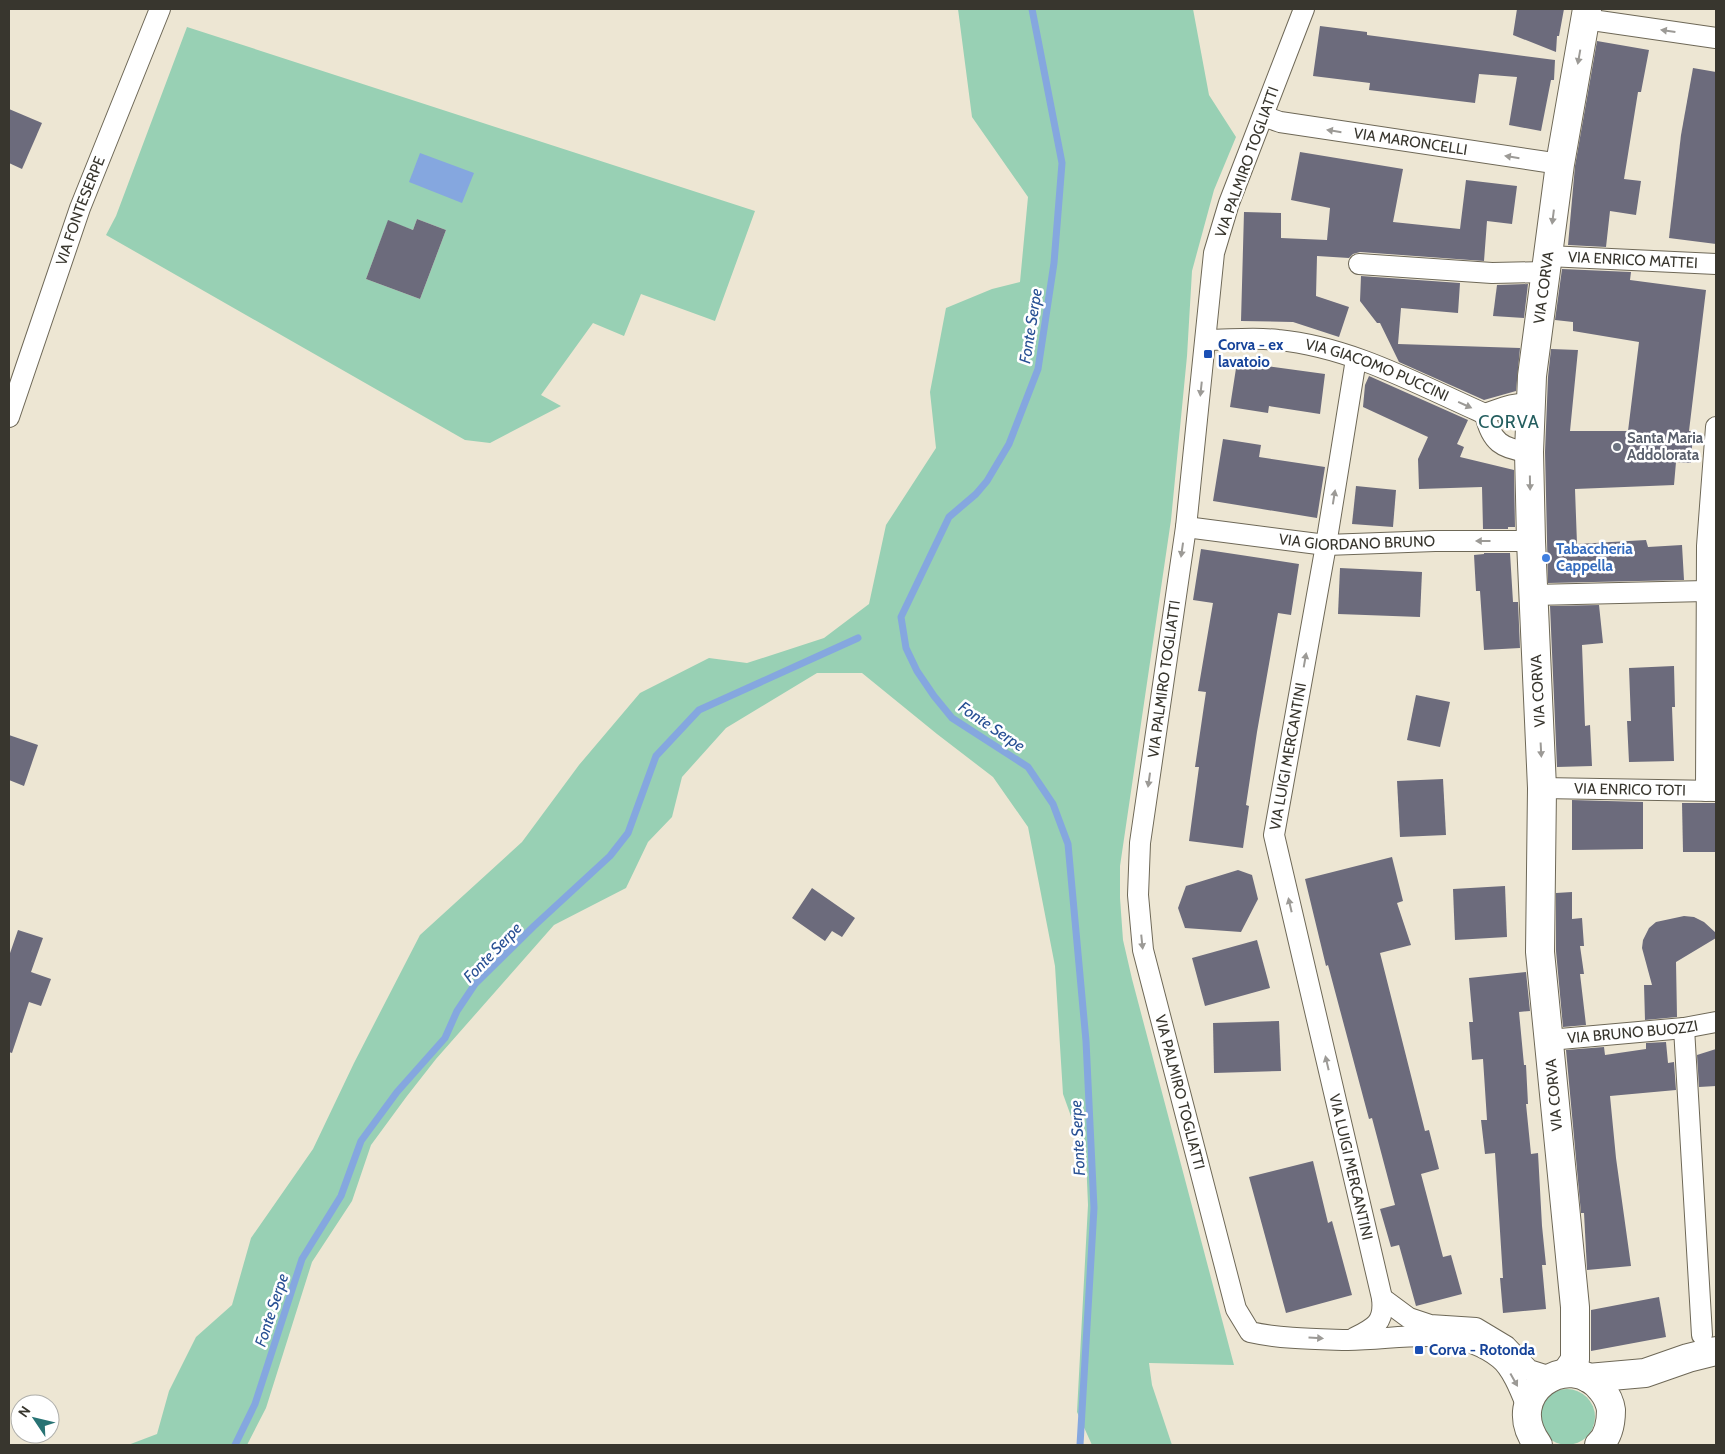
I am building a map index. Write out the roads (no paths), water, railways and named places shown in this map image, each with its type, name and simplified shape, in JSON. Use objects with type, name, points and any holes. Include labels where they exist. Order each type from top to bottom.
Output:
[{"type":"street","name":"VIA FONTESERPE","points":[[9,417],[80,208],[160,9]]},
{"type":"street","name":"VIA PALMIRO TOGLIATTI","points":[[1304,9],[1229,203],[1214,253],[1186,527],[1140,843],[1138,895],[1143,950],[1236,1309],[1250,1332],[1268,1336],[1350,1340]]},
{"type":"street","points":[[1586,14],[1716,38]]},
{"type":"street","name":"VIA CORVA","points":[[1568,1376],[1575,1360],[1575,1307],[1540,952],[1542,788],[1529,452],[1532,376],[1560,164],[1586,14]]},
{"type":"street","name":"VIA MARONCELLI","points":[[1263,116],[1280,122],[1560,164]]},
{"type":"street","name":"VIA ENRICO MATTEI","points":[[1359,264],[1492,273],[1547,264],[1716,264]]},
{"type":"street","name":"VIA GIACOMO PUCCINI","points":[[1206,340],[1277,340],[1356,358],[1390,370],[1485,414]]},
{"type":"street","name":"VIA LUIGI MERCANTINI","points":[[1356,358],[1326,545],[1274,835],[1382,1298]]},
{"type":"street","points":[[1529,452],[1516,451],[1500,444],[1492,436],[1485,414],[1507,406],[1522,403],[1530,404]]},
{"type":"street","points":[[1711,791],[1706,592],[1707,546],[1716,427]]},
{"type":"street","name":"VIA GIORDANO BRUNO","points":[[1186,527],[1326,545],[1435,541],[1531,541]]},
{"type":"street","points":[[1533,594],[1706,592]]},
{"type":"street","name":"VIA ENRICO TOTI","points":[[1542,788],[1711,791]]},
{"type":"street","name":"VIA BRUNO BUOZZI","points":[[1549,1040],[1684,1028],[1716,1022]]},
{"type":"street","points":[[1538,1445],[1530,1434],[1526,1421],[1527,1407],[1532,1394],[1540,1384],[1568,1376],[1646,1373],[1688,1358],[1709,1343],[1684,1028]]},
{"type":"street","points":[[1350,1340],[1372,1329],[1384,1309],[1382,1298]]},
{"type":"street","points":[[1382,1298],[1409,1318],[1430,1325],[1476,1328],[1506,1346],[1529,1370],[1568,1376],[1598,1385],[1606,1395],[1610,1406],[1611,1419],[1608,1432],[1599,1445]]},
{"type":"street","points":[[1350,1340],[1422,1335],[1456,1337],[1478,1345],[1501,1359],[1516,1380],[1527,1407]]},
{"type":"street","points":[[1610,1406],[1646,1373]]},
{"type":"water","points":[[420,153],[474,173],[462,203],[409,182]]},
{"type":"waterway","name":"Fonte Serpe","points":[[1032,9],[1062,163],[1054,263],[1038,369],[1009,444],[987,481],[976,494],[949,517],[901,617],[906,648],[917,671],[934,696],[952,718],[1028,767],[1053,804],[1068,844],[1086,1041],[1094,1208],[1080,1445]]},
{"type":"waterway","name":"Fonte Serpe","points":[[235,1445],[255,1404],[302,1259],[341,1196],[361,1141],[397,1092],[445,1038],[457,1011],[475,984],[610,856],[628,833],[656,756],[699,710],[858,638]]},
{"type":"place","name":"Corva - ex lavatoio","points":[[1208,354]]},
{"type":"place","name":"Santa Maria Addolorata","points":[[1617,447]]},
{"type":"place","name":"Tabaccheria Cappella","points":[[1546,558]]},
{"type":"place","name":"Corva - Rotonda","points":[[1419,1350]]},
{"type":"district","name":"CORVA","points":[[1509,422]]}]
